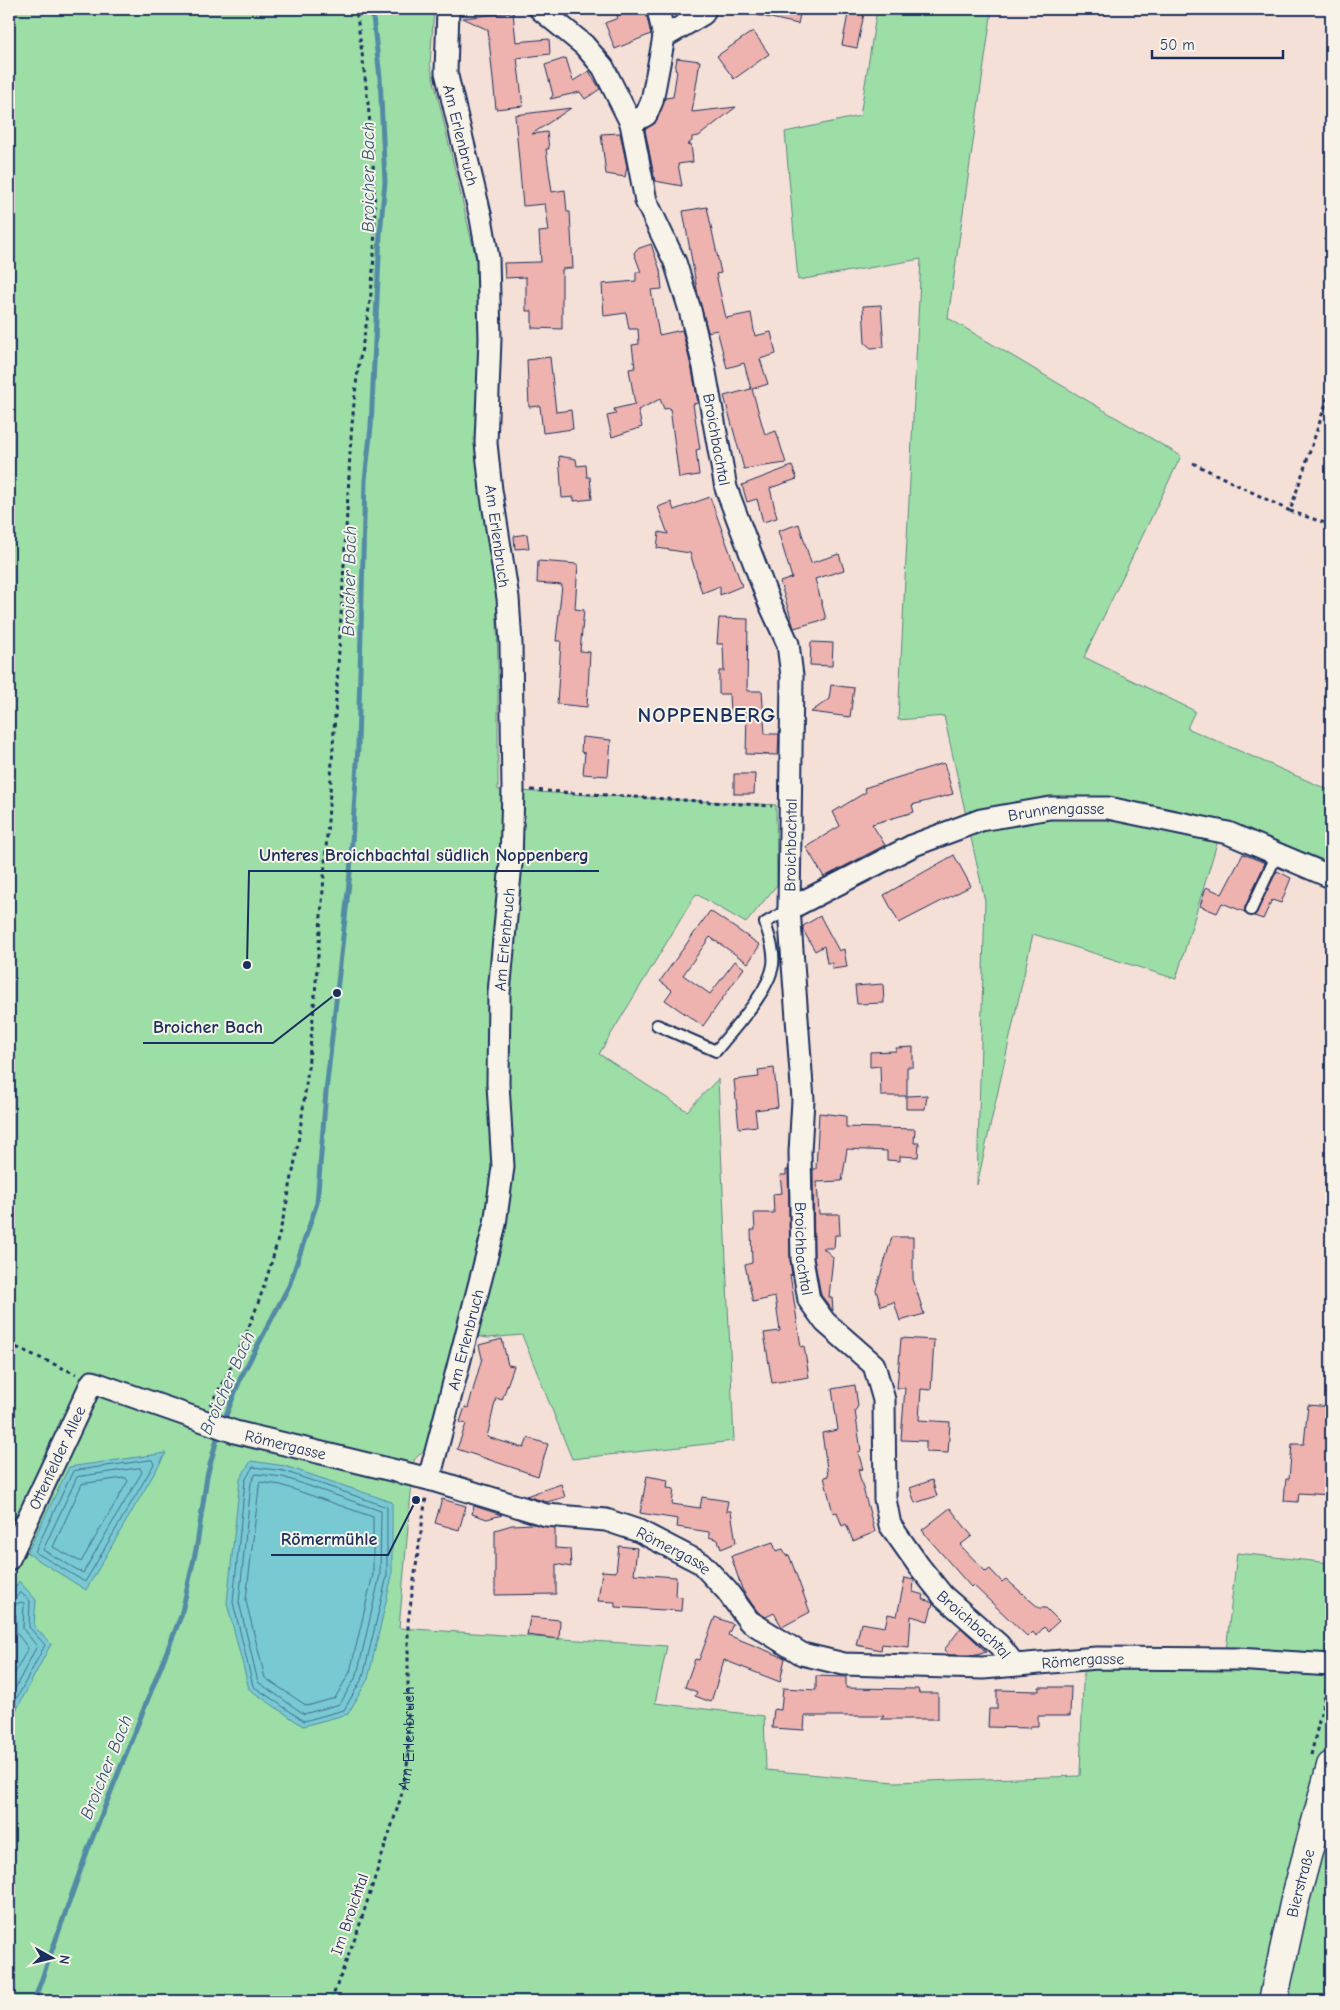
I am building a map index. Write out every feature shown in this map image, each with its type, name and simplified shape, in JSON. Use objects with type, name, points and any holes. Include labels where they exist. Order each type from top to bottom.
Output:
[{"type":"main road","name":"Bierstraße","points":[[1273,2001],[1294,1904],[1331,1766]]},
{"type":"street","name":"Am Erlenbruch","points":[[429,1479],[495,1224],[503,1167],[498,1084],[499,993],[511,863],[513,789],[511,644],[508,598],[491,490],[486,443],[490,339],[488,258],[481,218],[446,72],[448,9]]},
{"type":"street","name":"Broichbachtal","points":[[540,9],[584,45],[603,67],[632,123],[646,201],[675,262],[690,310],[704,367],[726,488],[769,602],[788,644],[792,676],[789,909],[803,1100],[800,1152],[802,1259],[808,1300],[825,1322],[874,1366],[884,1400],[885,1499],[890,1525],[909,1554],[944,1596],[999,1645],[1014,1664]]},
{"type":"street","points":[[632,123],[646,115],[652,101],[664,37],[658,9]]},
{"type":"street","points":[[664,37],[703,14],[705,9]]},
{"type":"street","name":"Brunnengasse","points":[[789,909],[930,839],[982,820],[1050,808],[1108,808],[1228,833],[1331,877]]},
{"type":"street","name":"Römergasse","points":[[92,1382],[236,1432],[429,1479],[546,1515],[606,1520],[639,1531],[701,1563],[727,1591],[749,1621],[802,1654],[844,1664],[983,1668],[1096,1658],[1237,1659],[1331,1665]]},
{"type":"street","name":"Ottenfelder Allee","points":[[9,1558],[92,1382]]},
{"type":"lane","points":[[1250,910],[1278,854]]},
{"type":"lane","points":[[657,1024],[716,1051],[765,986],[773,965],[772,948],[765,923],[789,909]]},
{"type":"path","points":[[206,1422],[242,1344],[262,1290],[284,1218],[297,1150],[307,1063],[335,736],[350,463],[357,380],[371,291],[372,156],[367,91],[356,9]]},
{"type":"path","points":[[1290,511],[1331,388]]},
{"type":"path","points":[[1193,463],[1290,511],[1331,526]]},
{"type":"path","points":[[513,789],[790,808]]},
{"type":"path","points":[[9,1344],[92,1382]]},
{"type":"path","name":"Am Erlenbruch","points":[[390,1834],[401,1797],[408,1760],[408,1622],[429,1479]]},
{"type":"path","name":"Im Broichtal","points":[[331,2001],[390,1834]]},
{"type":"green space","points":[[9,9],[434,9],[430,64],[476,259],[484,502],[496,579],[498,790],[776,805],[777,885],[746,923],[696,894],[599,1054],[687,1111],[718,1079],[734,1441],[572,1459],[522,1335],[488,1338],[456,1333],[425,1449],[414,1460],[399,1628],[667,1646],[655,1703],[764,1716],[766,1770],[894,1782],[1080,1776],[1084,1651],[1226,1651],[1237,1553],[1331,1563],[1331,1618],[1328,1636],[1331,1637],[1331,2001],[9,2001]]},
{"type":"green space","points":[[877,9],[992,9],[948,318],[1181,456],[1084,657],[1195,711],[1187,728],[1331,791],[1331,863],[1224,820],[1176,979],[1033,934],[977,1185],[985,901],[944,716],[898,720],[921,259],[798,280],[785,132],[860,116]]},
{"type":"water","points":[[166,1453],[86,1590],[27,1553],[69,1467]]},
{"type":"water","points":[[251,1461],[285,1466],[392,1502],[392,1576],[368,1679],[348,1714],[303,1726],[249,1689],[227,1603],[240,1479]]},
{"type":"water","points":[[19,1581],[36,1600],[34,1626],[51,1644],[9,1724],[9,1599]]},
{"type":"building","points":[[614,9],[645,9],[651,34],[615,49],[605,23],[618,18]]},
{"type":"building","points":[[758,9],[801,9],[798,24],[757,15]]},
{"type":"building","points":[[849,9],[865,9],[857,48],[842,45]]},
{"type":"building","points":[[513,12],[516,42],[549,39],[550,54],[517,58],[523,106],[496,109],[488,30],[463,18]]},
{"type":"building","points":[[753,31],[769,54],[734,79],[717,56]]},
{"type":"building","points":[[566,58],[573,81],[589,71],[600,89],[585,99],[580,92],[550,99],[553,95],[545,65]]},
{"type":"building","points":[[677,58],[700,61],[692,112],[736,107],[699,136],[692,137],[692,141],[687,145],[691,144],[693,162],[678,164],[682,186],[655,181],[645,130],[657,120],[665,98],[673,97]]},
{"type":"building","points":[[571,108],[532,134],[547,132],[549,149],[546,149],[552,192],[565,190],[567,212],[570,212],[573,268],[562,269],[562,329],[532,328],[532,311],[526,311],[526,277],[505,278],[504,263],[541,262],[539,232],[549,231],[545,204],[523,206],[515,115]]},
{"type":"building","points":[[620,133],[627,167],[625,177],[606,174],[601,134]]},
{"type":"building","points":[[707,207],[721,273],[716,274],[726,318],[751,313],[755,336],[771,332],[776,354],[760,359],[768,384],[752,389],[765,435],[776,431],[786,463],[744,469],[724,396],[751,389],[744,363],[727,368],[717,330],[708,332],[698,295],[683,211]]},
{"type":"building","points":[[651,244],[660,270],[662,289],[651,290],[659,335],[682,330],[692,370],[698,403],[693,404],[700,449],[696,450],[699,475],[679,478],[670,408],[664,409],[660,399],[638,410],[642,427],[612,437],[607,416],[616,414],[614,409],[635,404],[629,369],[635,368],[632,345],[639,344],[638,329],[629,329],[626,313],[604,316],[602,284],[636,281],[636,272],[641,272],[634,253],[637,249]]},
{"type":"building","points":[[881,305],[884,347],[871,348],[865,343],[863,306]]},
{"type":"building","points":[[550,357],[556,412],[571,410],[573,429],[543,433],[540,406],[529,407],[527,360]]},
{"type":"building","points":[[559,456],[576,459],[577,466],[586,465],[587,477],[590,477],[592,499],[574,501],[574,497],[562,498]]},
{"type":"building","points":[[792,466],[797,479],[770,488],[777,518],[763,522],[757,499],[747,502],[742,485]]},
{"type":"building","points":[[710,497],[742,586],[720,595],[720,586],[702,593],[690,553],[657,548],[659,532],[668,534],[658,507],[671,502],[674,510]]},
{"type":"building","points":[[799,524],[811,563],[839,554],[844,570],[815,579],[826,619],[794,628],[780,582],[792,578],[778,531]]},
{"type":"building","points":[[527,534],[529,548],[515,549],[514,536]]},
{"type":"building","points":[[538,561],[578,564],[575,609],[584,610],[580,651],[590,652],[587,707],[557,704],[561,641],[556,641],[562,585],[537,583]]},
{"type":"building","points":[[719,618],[748,619],[747,691],[762,691],[765,734],[779,734],[778,755],[746,754],[747,712],[730,712],[729,694],[719,694],[719,671],[724,671],[723,644],[717,644]]},
{"type":"building","points":[[811,642],[833,643],[832,666],[810,665]]},
{"type":"building","points":[[831,685],[854,688],[850,717],[811,712],[829,699]]},
{"type":"building","points":[[582,737],[611,740],[608,776],[583,774],[585,753],[581,752]]},
{"type":"building","points":[[944,763],[953,794],[912,805],[914,812],[872,824],[885,845],[824,877],[806,847],[840,826],[833,812],[866,792],[864,788]]},
{"type":"building","points":[[734,774],[755,774],[754,794],[734,794]]},
{"type":"building","points":[[1243,854],[1265,863],[1245,907],[1245,912],[1222,903],[1217,913],[1200,906],[1206,887],[1222,894]]},
{"type":"building","points":[[954,855],[971,886],[899,923],[884,895]]},
{"type":"building","points":[[1277,871],[1291,878],[1281,903],[1272,900],[1263,919],[1254,916]]},
{"type":"building","points":[[710,911],[760,945],[748,963],[710,937],[683,975],[710,994],[735,961],[744,968],[703,1026],[665,1000],[672,990],[660,981]]},
{"type":"building","points":[[820,916],[839,951],[844,949],[847,967],[833,969],[832,963],[827,963],[824,946],[815,951],[803,930],[803,926]]},
{"type":"building","points":[[883,984],[884,1003],[857,1004],[855,986]]},
{"type":"building","points":[[913,1047],[913,1067],[907,1067],[907,1096],[927,1095],[925,1109],[906,1109],[906,1096],[881,1096],[880,1066],[870,1067],[870,1052],[896,1051],[896,1048]]},
{"type":"building","points":[[774,1068],[778,1107],[755,1110],[757,1126],[739,1128],[734,1080],[759,1077],[758,1070]]},
{"type":"building","points":[[819,1113],[846,1116],[846,1127],[915,1129],[914,1143],[919,1143],[918,1157],[900,1156],[900,1161],[887,1160],[887,1151],[847,1149],[842,1181],[817,1182],[819,1214],[839,1214],[840,1235],[835,1235],[834,1248],[823,1248],[833,1257],[829,1297],[832,1297],[833,1311],[821,1295],[814,1258],[813,1169],[816,1169]]},
{"type":"building","points":[[786,1170],[788,1170],[792,1276],[790,1274],[801,1347],[804,1346],[809,1377],[772,1383],[764,1333],[780,1331],[775,1297],[753,1302],[745,1265],[752,1263],[751,1230],[755,1230],[754,1213],[774,1213],[773,1194],[782,1193],[780,1175],[786,1175]]},
{"type":"building","points":[[892,1237],[913,1237],[913,1279],[924,1314],[900,1321],[894,1302],[881,1306],[876,1290]]},
{"type":"building","points":[[901,1338],[934,1340],[931,1390],[921,1389],[919,1420],[950,1422],[948,1453],[926,1452],[926,1441],[901,1440],[905,1388],[897,1388]]},
{"type":"building","points":[[502,1339],[508,1365],[514,1366],[502,1400],[496,1398],[487,1437],[524,1448],[528,1438],[548,1444],[538,1476],[457,1449],[466,1424],[460,1422],[465,1407],[468,1408],[482,1358],[479,1345]]},
{"type":"building","points":[[855,1385],[858,1406],[855,1411],[861,1451],[858,1452],[863,1469],[858,1470],[875,1532],[853,1541],[846,1524],[842,1526],[837,1512],[833,1513],[824,1477],[828,1476],[822,1433],[838,1430],[832,1389]]},
{"type":"building","points":[[1308,1405],[1331,1407],[1331,1495],[1299,1493],[1298,1502],[1284,1501],[1286,1479],[1289,1479],[1292,1444],[1304,1444]]},
{"type":"building","points":[[647,1476],[668,1480],[667,1488],[674,1489],[672,1504],[700,1508],[702,1497],[728,1501],[726,1511],[731,1511],[736,1543],[721,1549],[718,1540],[709,1537],[709,1532],[677,1527],[678,1519],[640,1513]]},
{"type":"building","points":[[932,1480],[937,1496],[915,1503],[910,1488]]},
{"type":"building","points":[[561,1484],[565,1497],[547,1502],[526,1496]]},
{"type":"building","points":[[442,1499],[466,1506],[459,1530],[435,1523]]},
{"type":"building","points":[[474,1506],[502,1515],[487,1519],[472,1514]]},
{"type":"building","points":[[950,1508],[972,1536],[960,1545],[986,1572],[990,1569],[1002,1582],[1006,1579],[1039,1608],[1046,1608],[1059,1621],[1048,1631],[1044,1627],[1036,1636],[1033,1632],[1028,1637],[973,1585],[971,1587],[928,1538],[922,1530]]},
{"type":"building","points":[[533,1524],[555,1528],[555,1548],[570,1549],[571,1567],[556,1564],[556,1594],[495,1595],[495,1530],[512,1525]]},
{"type":"building","points":[[773,1542],[776,1551],[783,1549],[786,1556],[789,1555],[810,1612],[782,1627],[774,1613],[766,1617],[758,1612],[752,1604],[742,1589],[731,1556]]},
{"type":"building","points":[[619,1546],[637,1548],[634,1574],[676,1577],[675,1596],[682,1597],[681,1611],[615,1607],[615,1602],[598,1601],[602,1571],[616,1572]]},
{"type":"building","points":[[905,1578],[914,1580],[913,1592],[924,1595],[923,1599],[933,1603],[928,1621],[911,1616],[909,1647],[882,1644],[881,1650],[856,1645],[861,1623],[885,1627],[888,1614],[897,1616]]},
{"type":"building","points":[[530,1617],[560,1620],[559,1639],[527,1635]]},
{"type":"building","points":[[715,1617],[733,1624],[728,1635],[785,1658],[780,1682],[724,1660],[711,1702],[695,1696],[697,1692],[685,1687],[695,1659],[699,1660]]},
{"type":"building","points":[[961,1628],[986,1652],[977,1655],[949,1655],[944,1650]]},
{"type":"building","points":[[816,1676],[846,1677],[846,1688],[918,1689],[919,1693],[938,1693],[938,1719],[881,1719],[884,1716],[805,1716],[804,1730],[772,1728],[774,1709],[781,1710],[783,1688],[816,1690]]},
{"type":"building","points":[[1039,1687],[1071,1687],[1070,1716],[1038,1716],[1038,1726],[1031,1726],[1030,1728],[988,1727],[989,1709],[997,1709],[997,1690],[1039,1691]]},
{"type":"waterway","name":"Broicher Bach","points":[[223,1423],[241,1377],[289,1286],[317,1203],[326,1092],[350,873],[358,747],[365,480],[371,427],[380,234],[385,182],[380,77],[372,9]]},
{"type":"waterway","name":"Broicher Bach","points":[[34,2001],[88,1849],[181,1616],[197,1545],[207,1476],[219,1431]]},
{"type":"place","name":"Unteres Broichbachtal südlich Noppenberg","points":[[247,965]]},
{"type":"place","name":"Broicher Bach","points":[[337,993]]},
{"type":"place","name":"Römermühle","points":[[416,1500]]},
{"type":"district","name":"NOPPENBERG","points":[[707,715]]}]
